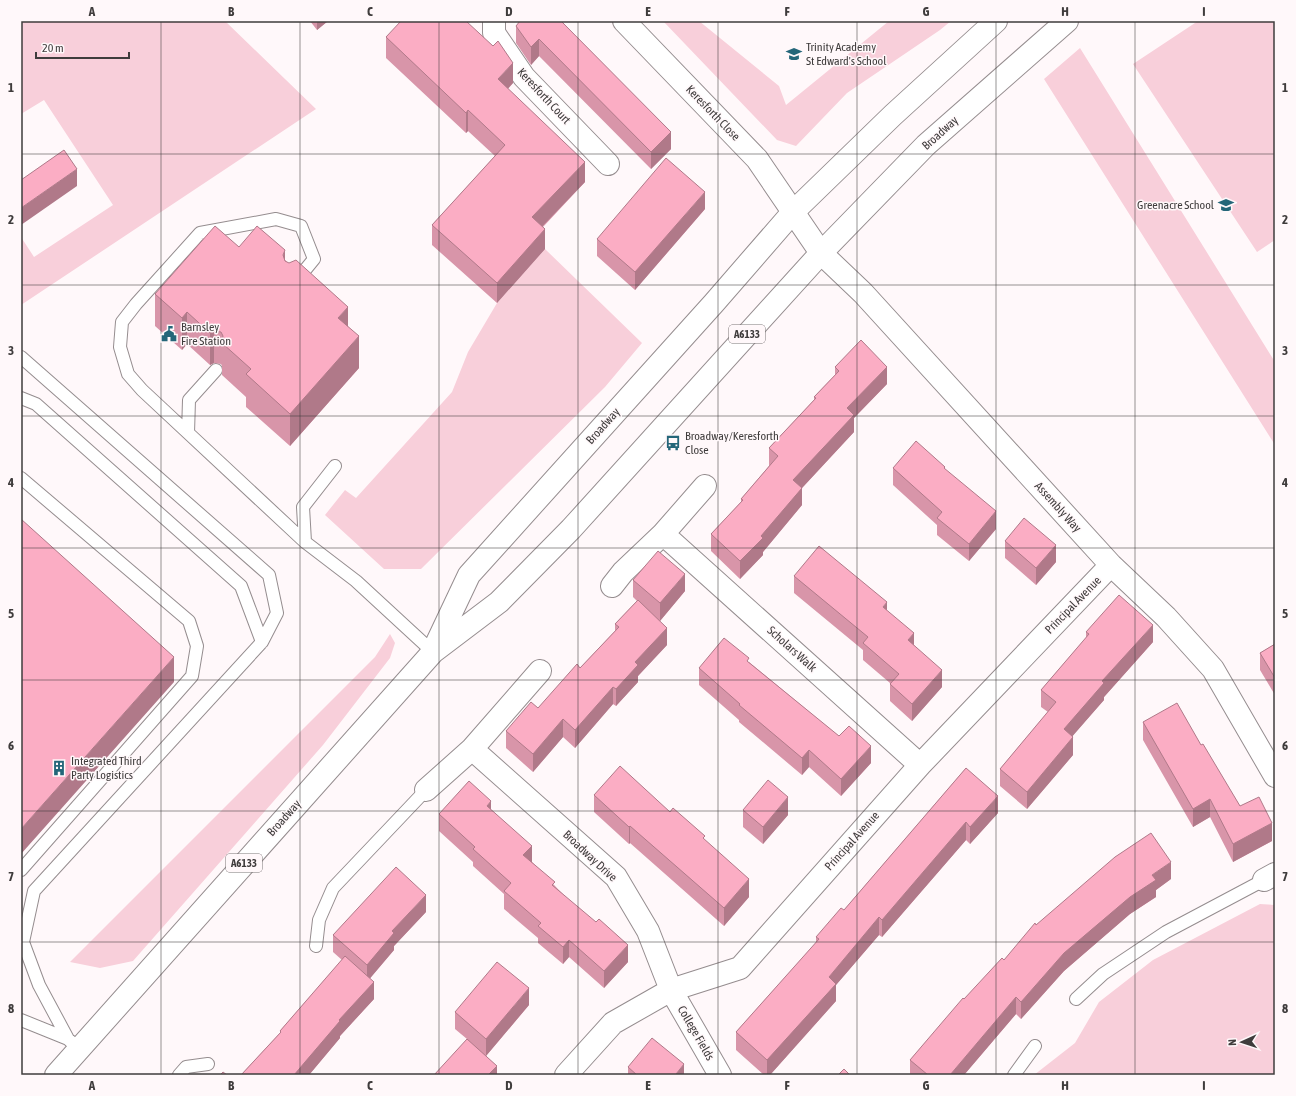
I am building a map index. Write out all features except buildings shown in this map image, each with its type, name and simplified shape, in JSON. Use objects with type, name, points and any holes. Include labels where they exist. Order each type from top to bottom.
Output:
[{"type":"main road","name":"Keresforth Court","points":[[494,21],[494,33],[524,77],[608,164]]},
{"type":"main road","name":"Keresforth Close","points":[[624,21],[757,159],[793,212]]},
{"type":"main road","name":"Broadway","points":[[433,652],[470,575],[714,303],[793,212],[893,114],[996,21]]},
{"type":"main road","name":"Broadway","points":[[56,1075],[74,1044],[433,652],[499,602],[571,529],[821,253],[926,145],[1067,21]]},
{"type":"main road","points":[[793,212],[821,253]]},
{"type":"main road","name":"Assembly Way","points":[[821,253],[863,293],[1111,565],[1166,617],[1213,669],[1275,776]]},
{"type":"main road","points":[[612,586],[623,572],[663,534],[705,486]]},
{"type":"main road","name":"Scholars Walk","points":[[663,534],[920,765]]},
{"type":"main road","name":"Principal Avenue","points":[[566,1075],[613,1023],[671,990],[740,968],[920,765],[1111,565]]},
{"type":"main road","points":[[426,790],[472,749],[540,671]]},
{"type":"main road","name":"Broadway Drive","points":[[472,749],[616,877],[648,931],[671,990]]},
{"type":"main road","name":"College Fields","points":[[671,990],[720,1075]]},
{"type":"lane","points":[[290,288],[314,259],[301,226],[276,219],[200,233],[136,304],[122,322],[120,346],[128,374],[142,390],[305,542],[356,581],[433,652]]},
{"type":"lane","points":[[21,357],[269,575],[277,613],[262,642],[34,891],[23,942],[39,985],[74,1044]]},
{"type":"lane","points":[[188,433],[189,400],[216,370]]},
{"type":"lane","points":[[21,398],[36,404],[241,586],[262,642]]},
{"type":"lane","points":[[305,542],[303,507],[335,466]]},
{"type":"lane","points":[[21,478],[188,621],[197,646],[192,676],[21,870]]},
{"type":"lane","points":[[316,946],[319,920],[333,888],[426,790]]},
{"type":"lane","points":[[1076,999],[1103,974],[1166,932],[1269,877]]},
{"type":"lane","points":[[21,1020],[74,1044]]},
{"type":"lane","points":[[1014,1075],[1034,1046]]},
{"type":"lane","points":[[179,1075],[186,1067],[208,1064]]},
{"type":"shaded area","points":[[21,21],[225,21],[316,109],[21,305],[21,237],[34,257],[113,205],[44,100],[21,114]]},
{"type":"shaded area","points":[[663,21],[699,21],[779,86],[786,105],[889,21],[951,21],[847,93],[796,146],[777,140]]},
{"type":"shaded area","points":[[1198,21],[1275,21],[1275,240],[1257,252],[1133,64]]},
{"type":"shaded area","points":[[1080,48],[1275,362],[1275,445],[1044,79]]},
{"type":"shaded area","points":[[545,249],[642,343],[605,387],[421,569],[384,569],[325,515],[345,490],[356,498],[452,392],[468,352],[497,303]]},
{"type":"shaded area","points":[[390,634],[395,643],[390,658],[323,745],[133,961],[100,968],[70,962],[375,657]]},
{"type":"shaded area","points":[[1260,904],[1275,905],[1275,1075],[1034,1075],[1075,1043],[1099,1002],[1153,960]]},
{"type":"place","name":"Trinity Academy St Edward's School","points":[[794,54]]},
{"type":"place","name":"Greenacre School","points":[[1226,205]]},
{"type":"place","name":"Barnsley Fire Station","points":[[169,334]]},
{"type":"place","name":"Broadway/Keresforth Close","points":[[673,443]]},
{"type":"place","name":"Integrated Third Party Logistics","points":[[59,768]]}]
